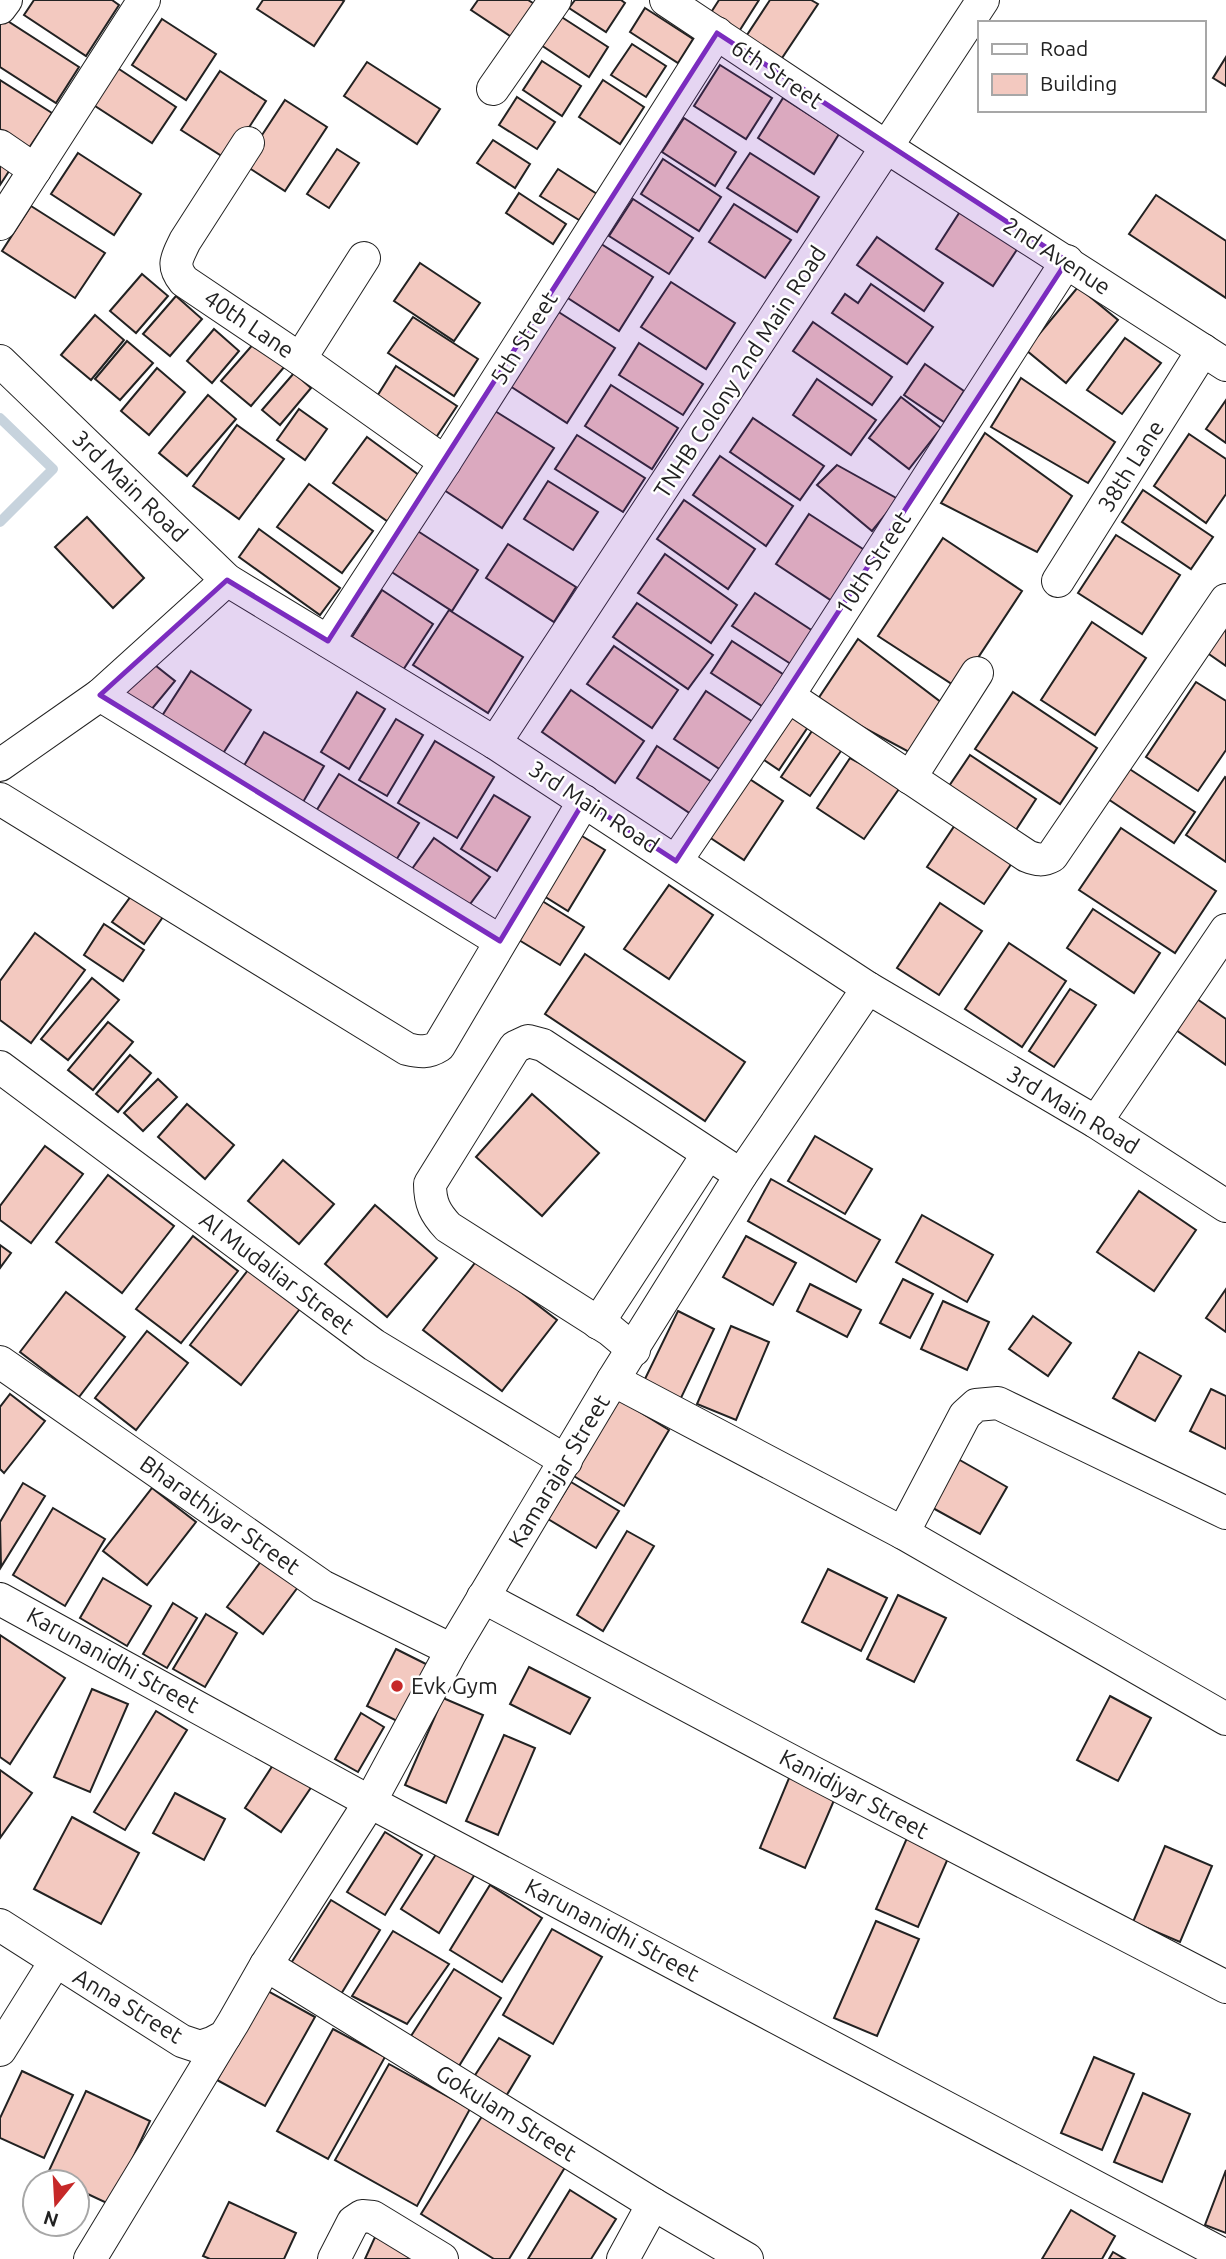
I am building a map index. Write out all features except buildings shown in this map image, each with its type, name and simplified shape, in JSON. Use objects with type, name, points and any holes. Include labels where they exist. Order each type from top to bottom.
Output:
[{"type":"street","points":[[0,8],[6,0]]},
{"type":"street","points":[[0,224],[144,0]]},
{"type":"street","points":[[493,89],[555,0]]},
{"type":"street","name":"6th Street","points":[[666,0],[888,148]]},
{"type":"street","name":"TNHB Colony 2nd Main Road","points":[[495,743],[983,0]]},
{"type":"street","name":"5th Street","points":[[328,641],[445,463],[717,33]]},
{"type":"street","name":"40th Lane","points":[[248,143],[185,241],[177,257],[176,271],[184,281],[300,359],[445,463]]},
{"type":"street","points":[[0,146],[35,170]]},
{"type":"street","name":"2nd Avenue","points":[[888,148],[1215,357]]},
{"type":"street","points":[[300,359],[365,258]]},
{"type":"street","name":"10th Street","points":[[676,861],[788,696],[1067,261]]},
{"type":"street","name":"38th Lane","points":[[1058,581],[1215,357]]},
{"type":"street","name":"3rd Main Road","points":[[0,361],[227,580],[495,743],[868,988],[1096,1122],[1226,1206]]},
{"type":"street","points":[[0,765],[100,695],[227,580]]},
{"type":"street","points":[[788,696],[1027,856],[1046,859],[1052,856],[1226,600]]},
{"type":"street","points":[[910,778],[977,673]]},
{"type":"street","points":[[100,695],[500,941]]},
{"type":"street","points":[[0,799],[407,1049],[421,1053],[439,1046],[584,801]]},
{"type":"street","points":[[1096,1122],[1226,930]]},
{"type":"street","name":"Kamarajar Street","points":[[267,1965],[370,1802],[452,1650],[614,1380],[741,1175],[868,988]]},
{"type":"street","points":[[634,1350],[448,1227],[435,1213],[430,1200],[430,1184],[515,1047],[528,1041],[543,1045],[741,1175]]},
{"type":"street","name":"Al Mudaliar Street","points":[[0,1068],[374,1345],[566,1461]]},
{"type":"street","points":[[598,1324],[708,1154]]},
{"type":"street","name":"Bharathiyar Street","points":[[0,1362],[322,1586],[452,1650]]},
{"type":"street","points":[[614,1380],[903,1533],[1226,1719]]},
{"type":"street","points":[[903,1533],[965,1415],[976,1405],[998,1404],[1226,1513]]},
{"type":"street","name":"Kanidiyar Street","points":[[483,1597],[1226,1987]]},
{"type":"street","name":"Karunanidhi Street","points":[[0,1599],[370,1802],[1226,2256]]},
{"type":"street","name":"Anna Street","points":[[0,1925],[182,2041],[200,2047],[225,2036]]},
{"type":"street","points":[[0,2050],[55,1962]]},
{"type":"street","points":[[90,2259],[267,1965]]},
{"type":"street","name":"Gokulam Street","points":[[267,1965],[653,2204],[747,2259]]},
{"type":"street","points":[[624,2259],[653,2204]]},
{"type":"street","points":[[334,2259],[353,2222],[362,2216],[373,2217],[442,2259]]},
{"type":"highlighted area","points":[[717,33],[1067,261],[676,861],[584,801],[500,941],[100,695],[227,580],[328,641]]},
{"type":"waterway","points":[[0,418],[53,469],[0,522]]},
{"type":"place","name":"Evk Gym","points":[[397,1686]]}]
